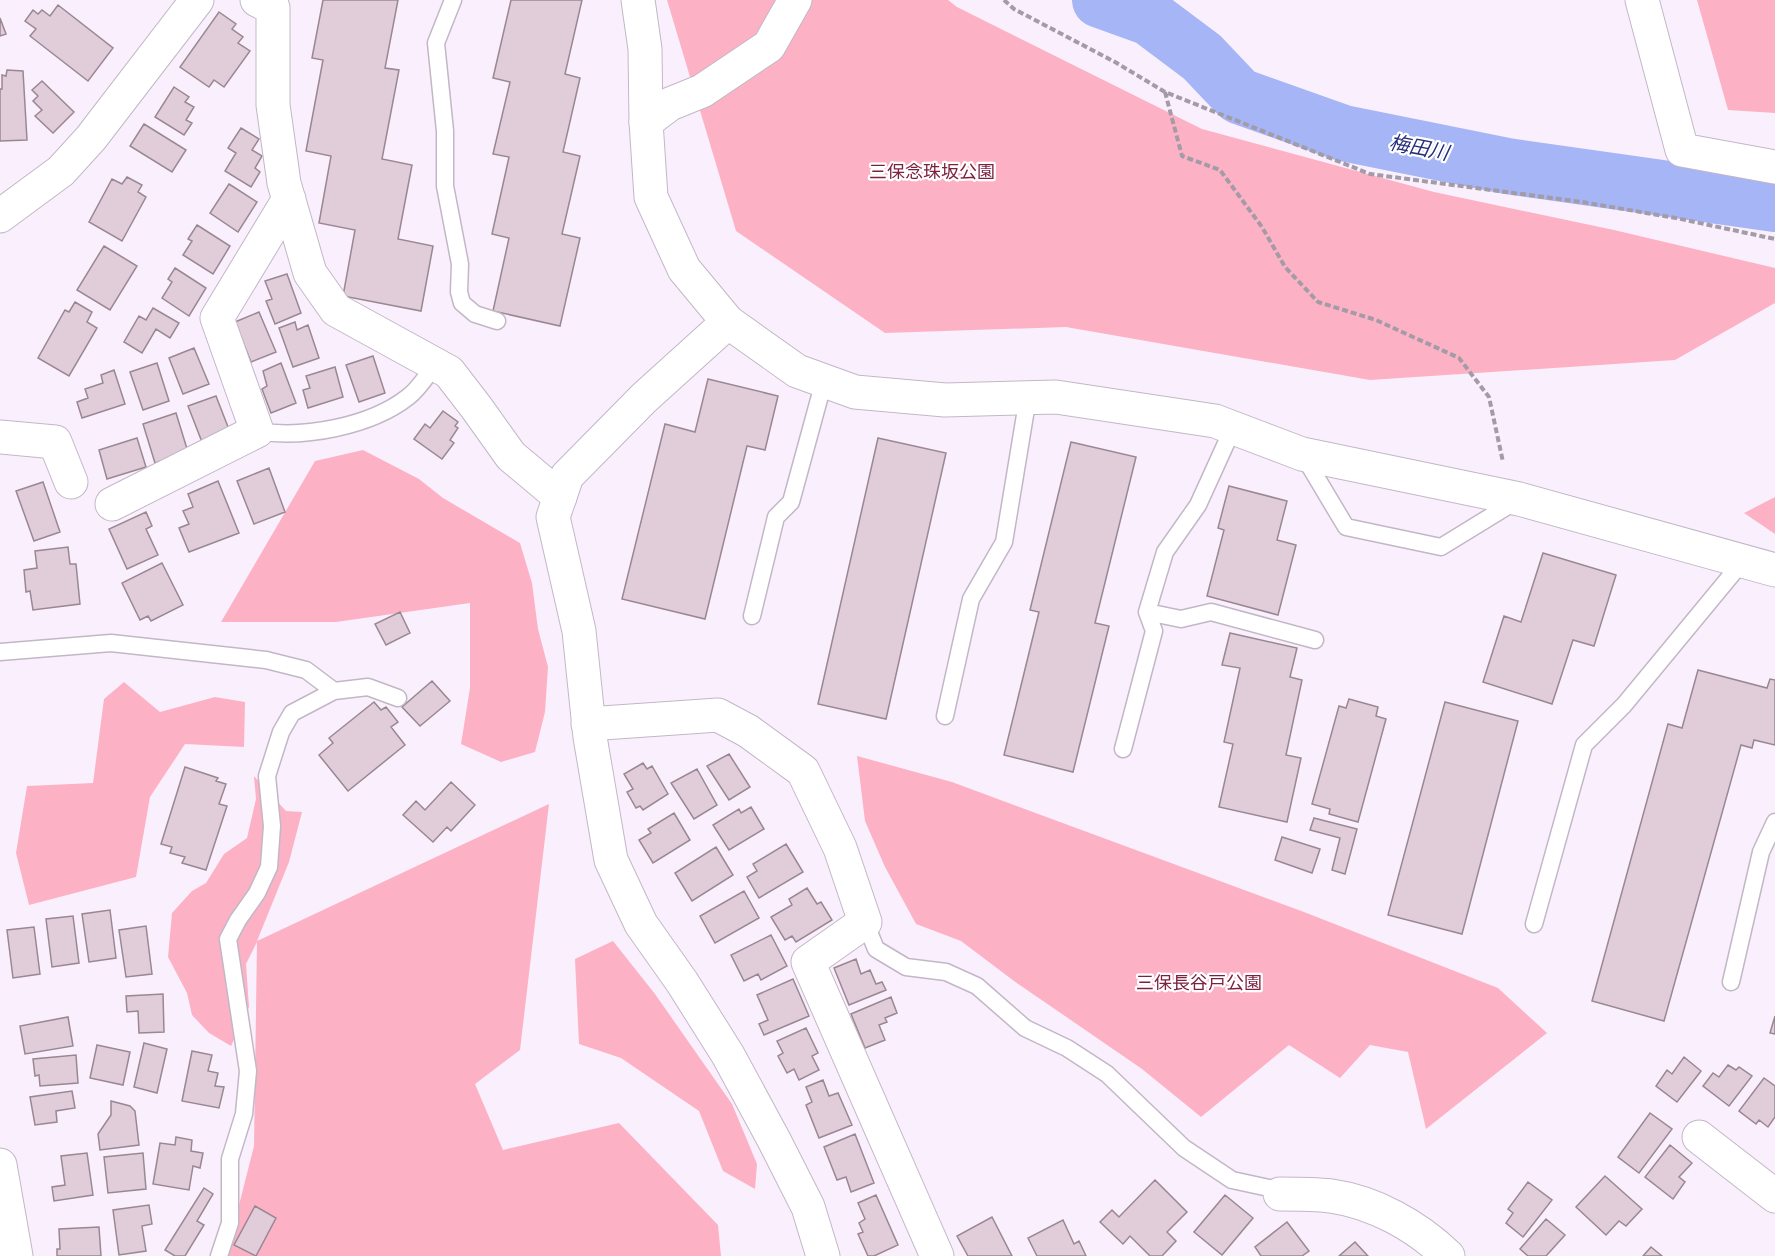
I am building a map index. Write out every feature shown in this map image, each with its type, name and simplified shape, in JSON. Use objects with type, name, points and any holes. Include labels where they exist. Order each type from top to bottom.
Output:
[{"type":"street","points":[[0,216],[62,171],[91,138],[197,0]]},
{"type":"street","points":[[257,0],[273,8],[273,105],[284,183],[310,273],[336,310],[449,372],[511,456],[560,496]]},
{"type":"street","points":[[638,0],[645,49],[646,122],[651,197],[684,269],[728,322],[797,372],[855,392],[945,400],[1067,398],[1215,421],[1302,454],[1519,498],[1775,570]]},
{"type":"street","points":[[646,122],[670,104],[702,91],[769,46],[795,0]]},
{"type":"street","points":[[1642,0],[1683,150],[1775,167]]},
{"type":"street","points":[[112,504],[257,431],[217,318],[289,200]]},
{"type":"street","points":[[728,322],[644,398],[567,476],[553,517],[579,631],[588,724],[611,860],[641,924],[682,982],[728,1055],[769,1131],[808,1207],[823,1256]]},
{"type":"street","points":[[0,437],[55,442],[71,482]]},
{"type":"street","points":[[588,724],[718,715],[747,731],[803,771],[840,848],[865,922],[808,962],[937,1256]]},
{"type":"street","points":[[1699,1137],[1775,1196]]},
{"type":"street","points":[[0,1165],[16,1256]]},
{"type":"street","points":[[1280,1194],[1331,1196],[1379,1209],[1430,1238],[1448,1256]]},
{"type":"lane","points":[[453,0],[436,43],[445,131],[445,186],[460,264],[459,292],[462,303],[475,314],[497,321]]},
{"type":"lane","points":[[257,431],[279,435],[330,429],[380,415],[410,396],[435,365]]},
{"type":"lane","points":[[752,616],[776,517],[791,502],[824,381]]},
{"type":"lane","points":[[945,716],[971,598],[1004,542],[1028,397]]},
{"type":"lane","points":[[1123,749],[1154,631],[1147,612],[1165,552],[1198,505],[1233,428]]},
{"type":"lane","points":[[1302,454],[1346,527],[1441,547],[1519,498]]},
{"type":"lane","points":[[1534,924],[1584,745],[1624,705],[1743,561]]},
{"type":"lane","points":[[1147,612],[1181,619],[1211,612],[1316,640]]},
{"type":"lane","points":[[0,652],[111,643],[266,660],[306,670],[334,691]]},
{"type":"lane","points":[[219,1256],[230,1223],[230,1159],[244,1114],[248,1071],[228,939],[257,893],[269,867],[272,826],[267,776],[280,732],[292,713],[334,691],[368,687],[398,698]]},
{"type":"lane","points":[[1731,982],[1761,852],[1775,822]]},
{"type":"lane","points":[[865,922],[876,949],[906,967],[946,972],[977,986],[1025,1029],[1067,1047],[1107,1074],[1184,1148],[1232,1180],[1269,1188],[1280,1194]]},
{"type":"path","points":[[1004,0],[1014,9],[1115,62],[1165,92],[1370,174],[1582,202],[1775,238]]},
{"type":"path","points":[[1165,92],[1182,156],[1220,170],[1257,219],[1286,267],[1318,302],[1376,320],[1459,358],[1489,397],[1503,462],[1519,498]]},
{"type":"green space","name":"三保念珠坂公園","points":[[667,0],[948,0],[957,7],[1202,129],[1434,192],[1614,230],[1775,268],[1775,303],[1675,360],[1370,380],[1066,327],[885,333],[736,231]]},
{"type":"green space","points":[[1697,0],[1775,0],[1775,113],[1728,110]]},
{"type":"green space","points":[[363,450],[419,479],[443,498],[520,543],[532,583],[538,629],[548,667],[545,712],[535,752],[501,762],[461,744],[470,688],[470,603],[336,622],[221,622],[315,461]]},
{"type":"green space","points":[[1775,497],[1775,534],[1744,513]]},
{"type":"green space","points":[[124,682],[160,712],[215,697],[245,702],[244,747],[185,744],[150,797],[136,877],[29,905],[16,853],[27,786],[93,783],[104,699]]},
{"type":"green space","name":"三保長谷戸公園","points":[[857,756],[952,782],[1304,912],[1498,988],[1547,1033],[1426,1129],[1408,1052],[1370,1045],[1340,1078],[1289,1045],[1201,1117],[1142,1069],[1014,981],[961,941],[916,924],[885,867],[865,821]]},
{"type":"green space","points":[[254,776],[286,811],[302,812],[289,862],[257,941],[549,804],[520,1050],[475,1084],[503,1150],[619,1123],[718,1225],[721,1256],[226,1256],[254,1146],[257,942],[246,964],[249,1007],[231,1046],[209,1033],[192,1015],[187,993],[168,957],[172,913],[192,891],[206,883],[224,854],[247,838],[256,799]]},
{"type":"green space","points":[[613,941],[655,994],[732,1104],[757,1164],[755,1189],[723,1171],[699,1111],[621,1058],[579,1044],[575,959]]},
{"type":"building","points":[[323,0],[398,0],[385,68],[399,70],[382,159],[412,165],[398,239],[433,246],[421,311],[343,296],[355,230],[319,223],[331,156],[306,151],[323,60],[312,58]]},
{"type":"building","points":[[511,0],[582,0],[565,74],[580,78],[563,152],[580,156],[562,234],[580,238],[560,326],[493,311],[509,238],[492,234],[509,157],[493,154],[510,82],[493,78]]},
{"type":"building","points":[[58,5],[113,48],[88,81],[30,36],[36,29],[25,21],[33,10],[38,14],[42,10],[50,16]]},
{"type":"building","points":[[219,12],[236,24],[232,29],[243,37],[238,43],[250,51],[224,87],[214,80],[209,87],[180,67]]},
{"type":"building","points":[[0,18],[6,34],[0,36]]},
{"type":"building","points":[[7,70],[23,71],[27,140],[0,141],[0,89],[2,89],[2,75],[6,76]]},
{"type":"building","points":[[42,81],[74,112],[53,133],[35,116],[42,110],[33,101],[38,96],[32,90]]},
{"type":"building","points":[[174,87],[189,97],[185,102],[194,107],[186,120],[192,123],[184,135],[155,117]]},
{"type":"building","points":[[144,124],[186,150],[172,172],[130,146]]},
{"type":"building","points":[[241,128],[259,139],[252,150],[262,156],[255,168],[260,172],[251,187],[225,171],[236,153],[228,148]]},
{"type":"building","points":[[127,177],[142,185],[138,192],[146,197],[122,241],[89,222],[112,179],[122,184]]},
{"type":"building","points":[[229,184],[257,202],[238,232],[210,213]]},
{"type":"building","points":[[197,225],[230,246],[213,274],[183,255],[192,241],[188,239]]},
{"type":"building","points":[[104,246],[137,266],[110,310],[77,290]]},
{"type":"building","points":[[175,268],[206,288],[189,316],[162,298],[172,282],[168,279]]},
{"type":"building","points":[[287,274],[301,313],[275,324],[266,301],[272,299],[265,281]]},
{"type":"building","points":[[75,302],[92,312],[87,322],[97,328],[69,376],[38,358],[65,310],[69,312]]},
{"type":"building","points":[[153,308],[179,323],[170,338],[156,329],[142,353],[124,342],[139,316],[146,320]]},
{"type":"building","points":[[259,312],[276,352],[251,362],[235,322]]},
{"type":"building","points":[[295,322],[297,330],[308,325],[319,358],[293,367],[279,328]]},
{"type":"building","points":[[194,348],[209,384],[183,394],[169,358]]},
{"type":"building","points":[[373,356],[385,393],[359,402],[346,365]]},
{"type":"building","points":[[157,363],[169,401],[143,410],[130,372]]},
{"type":"building","points":[[281,363],[296,403],[271,413],[262,389],[267,386],[263,371]]},
{"type":"building","points":[[335,367],[343,397],[308,408],[303,390],[310,388],[306,376]]},
{"type":"building","points":[[114,370],[125,404],[82,418],[77,402],[88,398],[85,389],[103,383],[101,375]]},
{"type":"building","points":[[708,379],[778,396],[765,450],[747,446],[705,619],[622,599],[665,424],[695,432]]},
{"type":"building","points":[[216,396],[230,432],[202,442],[188,406]]},
{"type":"building","points":[[443,411],[458,422],[455,426],[458,428],[450,440],[454,443],[442,459],[414,439],[425,424],[430,428]]},
{"type":"building","points":[[176,413],[188,452],[155,463],[143,424]]},
{"type":"building","points":[[137,438],[146,467],[107,479],[99,450]]},
{"type":"building","points":[[878,438],[946,453],[886,719],[818,704]]},
{"type":"building","points":[[1071,442],[1136,457],[1095,623],[1109,626],[1073,772],[1004,755],[1039,612],[1030,610]]},
{"type":"building","points":[[269,468],[285,512],[254,524],[237,481]]},
{"type":"building","points":[[218,481],[239,533],[189,552],[179,528],[189,524],[183,511],[193,507],[188,494]]},
{"type":"building","points":[[43,482],[60,532],[34,541],[16,491]]},
{"type":"building","points":[[1229,486],[1287,501],[1277,540],[1296,545],[1278,615],[1207,596],[1224,530],[1218,528]]},
{"type":"building","points":[[146,512],[152,526],[146,529],[158,555],[127,569],[109,529]]},
{"type":"building","points":[[68,547],[70,564],[76,564],[80,604],[33,610],[30,591],[26,592],[24,570],[37,568],[35,551]]},
{"type":"building","points":[[1543,553],[1616,575],[1594,646],[1573,640],[1552,704],[1483,682],[1504,616],[1521,622]]},
{"type":"building","points":[[162,563],[183,605],[151,621],[148,616],[140,620],[122,583]]},
{"type":"building","points":[[400,612],[410,633],[386,645],[375,624]]},
{"type":"building","points":[[1230,633],[1297,648],[1290,677],[1302,680],[1286,755],[1301,758],[1287,822],[1219,807],[1233,744],[1224,742],[1240,668],[1222,665]]},
{"type":"building","points":[[1698,670],[1767,688],[1770,679],[1775,680],[1775,745],[1754,740],[1752,748],[1741,745],[1664,1021],[1592,1001],[1668,724],[1682,728]]},
{"type":"building","points":[[432,681],[450,701],[420,726],[402,707]]},
{"type":"building","points":[[1349,699],[1378,707],[1376,716],[1386,719],[1358,822],[1329,814],[1330,809],[1312,804],[1339,706],[1346,708]]},
{"type":"building","points":[[374,702],[381,710],[386,707],[398,722],[391,727],[405,745],[348,791],[319,755],[333,743],[329,738]]},
{"type":"building","points":[[1445,702],[1518,721],[1462,934],[1388,915]]},
{"type":"building","points":[[729,754],[750,787],[729,800],[707,766]]},
{"type":"building","points":[[643,763],[647,769],[652,766],[668,794],[643,810],[640,806],[636,808],[627,792],[633,789],[624,774]]},
{"type":"building","points":[[185,767],[218,778],[216,781],[226,784],[219,804],[227,806],[206,870],[182,863],[185,857],[170,853],[172,847],[161,844]]},
{"type":"building","points":[[697,769],[717,805],[694,819],[671,783]]},
{"type":"building","points":[[451,782],[475,805],[451,831],[447,827],[433,842],[403,815],[416,801],[425,810]]},
{"type":"building","points":[[751,807],[764,829],[729,850],[713,825],[739,809],[741,813]]},
{"type":"building","points":[[674,813],[690,840],[653,863],[639,840],[651,833],[648,829]]},
{"type":"building","points":[[1314,818],[1357,829],[1345,874],[1332,870],[1340,838],[1310,830]]},
{"type":"building","points":[[1282,837],[1320,849],[1312,873],[1275,860]]},
{"type":"building","points":[[786,844],[803,872],[759,898],[747,877],[757,871],[753,864]]},
{"type":"building","points":[[716,847],[733,875],[692,901],[675,873]]},
{"type":"building","points":[[807,888],[817,904],[821,902],[832,920],[796,942],[792,936],[785,940],[771,917],[792,905],[789,899]]},
{"type":"building","points":[[744,891],[759,918],[715,943],[700,916]]},
{"type":"building","points":[[110,910],[116,958],[89,962],[82,914]]},
{"type":"building","points":[[73,916],[79,963],[52,967],[46,919]]},
{"type":"building","points":[[146,926],[152,974],[126,977],[119,930]]},
{"type":"building","points":[[34,927],[40,974],[13,978],[7,930]]},
{"type":"building","points":[[771,935],[787,966],[761,980],[758,974],[744,981],[731,955]]},
{"type":"building","points":[[856,959],[861,974],[870,970],[876,984],[882,982],[886,990],[849,1005],[834,968]]},
{"type":"building","points":[[793,979],[809,1016],[764,1035],[759,1024],[768,1020],[757,995]]},
{"type":"building","points":[[163,994],[164,1032],[139,1033],[138,1011],[127,1012],[126,996]]},
{"type":"building","points":[[891,997],[897,1013],[885,1018],[887,1022],[879,1025],[885,1040],[865,1048],[851,1014]]},
{"type":"building","points":[[1775,1016],[1775,1034],[1770,1033]]},
{"type":"building","points":[[68,1017],[73,1046],[25,1054],[20,1026]]},
{"type":"building","points":[[806,1028],[818,1053],[812,1056],[819,1070],[799,1080],[794,1069],[787,1073],[778,1056],[783,1053],[777,1041]]},
{"type":"building","points":[[144,1043],[167,1049],[157,1093],[134,1087]]},
{"type":"building","points":[[97,1045],[130,1052],[123,1085],[90,1078]]},
{"type":"building","points":[[192,1051],[212,1055],[208,1071],[218,1073],[215,1086],[224,1087],[219,1108],[182,1101]]},
{"type":"building","points":[[76,1055],[78,1083],[40,1086],[39,1075],[35,1076],[33,1059]]},
{"type":"building","points":[[1684,1057],[1701,1071],[1677,1102],[1656,1086],[1667,1070],[1672,1074]]},
{"type":"building","points":[[1728,1065],[1736,1070],[1739,1067],[1752,1076],[1729,1106],[1703,1086],[1713,1073],[1719,1077]]},
{"type":"building","points":[[1764,1078],[1775,1086],[1775,1117],[1768,1127],[1759,1120],[1756,1124],[1739,1111]]},
{"type":"building","points":[[823,1080],[829,1096],[838,1093],[852,1125],[819,1138],[806,1105],[812,1102],[806,1087]]},
{"type":"building","points":[[72,1091],[75,1108],[56,1111],[57,1122],[35,1125],[30,1097]]},
{"type":"building","points":[[111,1101],[130,1106],[135,1111],[139,1145],[100,1150],[98,1134],[111,1115]]},
{"type":"building","points":[[1650,1113],[1672,1129],[1639,1173],[1618,1157]]},
{"type":"building","points":[[855,1134],[874,1183],[851,1192],[846,1177],[837,1180],[824,1147]]},
{"type":"building","points":[[176,1137],[192,1140],[191,1151],[203,1153],[200,1168],[193,1166],[189,1190],[153,1184],[160,1143],[175,1145]]},
{"type":"building","points":[[1670,1145],[1692,1163],[1679,1177],[1685,1182],[1673,1199],[1645,1177]]},
{"type":"building","points":[[87,1153],[93,1195],[54,1201],[52,1187],[65,1185],[61,1156]]},
{"type":"building","points":[[143,1153],[146,1189],[108,1193],[104,1157]]},
{"type":"building","points":[[1605,1176],[1642,1209],[1626,1226],[1619,1221],[1606,1235],[1576,1207]]},
{"type":"building","points":[[1155,1180],[1187,1212],[1167,1232],[1176,1241],[1162,1256],[1150,1256],[1130,1236],[1123,1244],[1100,1222],[1112,1210],[1119,1217]]},
{"type":"building","points":[[1528,1182],[1552,1200],[1523,1237],[1506,1223],[1513,1213],[1508,1209]]},
{"type":"building","points":[[204,1188],[213,1194],[197,1221],[204,1225],[185,1256],[175,1256],[165,1250]]},
{"type":"building","points":[[876,1195],[898,1245],[874,1256],[868,1256],[858,1234],[863,1232],[859,1223],[865,1219],[858,1203]]},
{"type":"building","points":[[1225,1195],[1253,1218],[1222,1255],[1194,1232]]},
{"type":"building","points":[[149,1205],[152,1224],[142,1226],[146,1251],[119,1255],[113,1210]]},
{"type":"building","points":[[255,1206],[276,1218],[256,1256],[234,1245]]},
{"type":"building","points":[[992,1217],[1012,1256],[968,1256],[957,1236]]},
{"type":"building","points":[[1546,1219],[1565,1235],[1546,1256],[1528,1256],[1520,1249]]},
{"type":"building","points":[[1063,1220],[1074,1244],[1079,1241],[1086,1256],[1037,1256],[1028,1238]]},
{"type":"building","points":[[1287,1222],[1309,1251],[1302,1256],[1261,1256],[1255,1247]]},
{"type":"building","points":[[99,1227],[101,1256],[57,1256],[57,1249],[60,1249],[59,1229]]},
{"type":"building","points":[[1355,1242],[1368,1256],[1339,1256]]},
{"type":"building","points":[[1651,1247],[1662,1256],[1643,1256]]},
{"type":"waterway","name":"梅田川","points":[[1100,0],[1150,18],[1202,57],[1239,96],[1343,133],[1507,166],[1775,204]]}]
